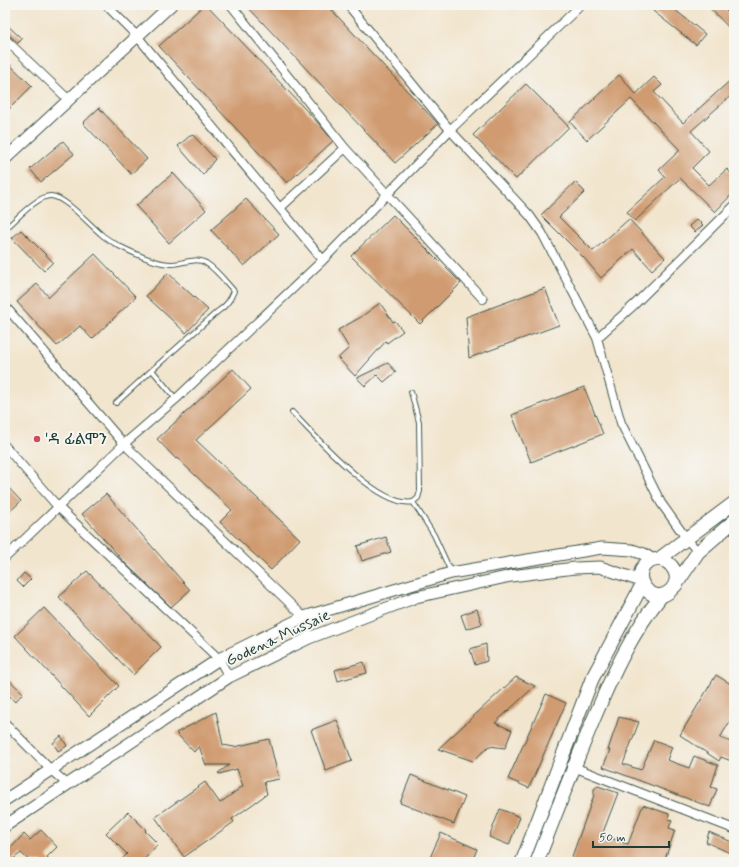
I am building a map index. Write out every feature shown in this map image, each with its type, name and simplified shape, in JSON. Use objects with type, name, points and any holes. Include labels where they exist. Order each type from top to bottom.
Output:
[{"type":"main road","points":[[522,862],[592,679],[641,583],[642,570],[644,566],[656,560],[734,503]]},
{"type":"main road","points":[[537,862],[608,685],[626,650],[644,619],[662,595],[669,592],[674,586],[698,552],[734,521]]},
{"type":"main road","points":[[656,560],[670,564],[674,568],[676,580],[674,586]]},
{"type":"main road","points":[[641,583],[650,593],[662,595]]},
{"type":"main road","points":[[592,679],[608,685]]},
{"type":"main road","points":[[542,808],[556,813]]},
{"type":"street","points":[[106,5],[137,36],[323,260]]},
{"type":"street","points":[[5,159],[171,5]]},
{"type":"street","points":[[231,5],[345,148],[483,299]]},
{"type":"street","points":[[348,5],[450,130],[534,222],[542,233],[597,338],[621,423],[661,503],[698,552]]},
{"type":"street","points":[[5,558],[59,508],[124,444],[176,399],[323,260],[450,130],[581,5]]},
{"type":"street","points":[[5,39],[69,100]]},
{"type":"street","points":[[280,208],[345,148]]},
{"type":"street","points":[[597,338],[634,305],[734,206]]},
{"type":"street","points":[[5,306],[124,444],[304,617],[309,638]]},
{"type":"street","points":[[5,446],[59,508],[220,659],[229,677]]},
{"type":"street","name":"Godena Mussaie","points":[[5,800],[50,769],[220,659],[304,617],[451,573],[509,563],[602,548],[632,550],[656,560]]},
{"type":"street","points":[[509,563],[511,576]]},
{"type":"street","name":"Godena Mussaie","points":[[5,826],[229,677],[309,638],[416,597],[511,576],[575,568],[600,567],[641,583]]},
{"type":"street","points":[[5,723],[50,769],[67,784]]},
{"type":"street","points":[[561,761],[734,829]]},
{"type":"lane","points":[[5,229],[37,201],[49,196],[60,199],[102,235],[120,246],[159,263],[173,264],[198,260],[214,269],[234,291],[225,307],[217,312],[116,403]]},
{"type":"lane","points":[[152,370],[176,399]]},
{"type":"lane","points":[[292,412],[340,461],[364,481],[387,497],[402,503],[413,502],[418,498],[420,491],[419,422],[411,392]]},
{"type":"lane","points":[[413,502],[434,535],[451,573]]},
{"type":"building","points":[[204,5],[207,5],[320,125],[333,141],[287,183],[159,46]]},
{"type":"building","points":[[246,5],[327,5],[438,124],[395,163]]},
{"type":"building","points":[[658,5],[669,5],[705,34],[696,45],[653,11]]},
{"type":"building","points":[[707,5],[721,5],[734,18],[734,33]]},
{"type":"building","points":[[5,23],[22,39],[18,43],[9,35],[5,34]]},
{"type":"building","points":[[5,60],[32,86],[5,113]]},
{"type":"building","points":[[619,75],[636,94],[654,77],[662,85],[654,92],[683,123],[734,77],[734,93],[691,131],[709,151],[692,168],[709,185],[727,169],[734,177],[734,192],[715,212],[680,178],[635,221],[627,212],[665,177],[659,170],[680,150],[631,99],[587,140],[570,122]]},
{"type":"building","points":[[526,84],[569,127],[516,179],[473,135]]},
{"type":"building","points":[[99,108],[147,159],[131,174],[83,123]]},
{"type":"building","points":[[192,134],[215,159],[203,175],[178,146]]},
{"type":"building","points":[[63,141],[74,154],[41,182],[30,169]]},
{"type":"building","points":[[173,173],[206,210],[169,243],[136,206]]},
{"type":"building","points":[[575,182],[585,192],[559,217],[593,251],[629,219],[665,258],[652,270],[633,249],[601,278],[585,259],[541,215]]},
{"type":"building","points":[[246,199],[279,234],[244,266],[211,230]]},
{"type":"building","points":[[393,215],[461,283],[420,324],[351,256]]},
{"type":"building","points":[[697,219],[703,225],[695,232],[689,226]]},
{"type":"building","points":[[21,230],[53,262],[44,271],[12,238]]},
{"type":"building","points":[[95,254],[136,297],[92,339],[80,326],[57,346],[17,302],[37,284],[49,297]]},
{"type":"building","points":[[168,273],[208,310],[186,333],[146,296]]},
{"type":"building","points":[[545,288],[559,325],[469,358],[466,317]]},
{"type":"building","points":[[380,303],[393,322],[395,321],[403,331],[387,343],[386,341],[355,376],[338,358],[349,348],[338,330],[361,317]]},
{"type":"building","points":[[388,363],[396,372],[384,382],[377,375],[365,386],[357,378]]},
{"type":"building","points":[[233,369],[251,389],[196,440],[300,539],[271,570],[220,522],[232,510],[177,458],[176,459],[157,439]]},
{"type":"building","points":[[584,387],[603,434],[531,462],[512,415]]},
{"type":"building","points":[[5,484],[21,501],[5,516]]},
{"type":"building","points":[[106,494],[190,590],[171,607],[124,562],[82,514]]},
{"type":"building","points":[[386,537],[391,552],[362,561],[357,546]]},
{"type":"building","points":[[87,571],[161,647],[133,675],[59,597]]},
{"type":"building","points":[[24,573],[31,579],[23,587],[17,581]]},
{"type":"building","points":[[44,608],[119,686],[89,716],[15,636]]},
{"type":"building","points":[[477,609],[482,624],[466,629],[461,615]]},
{"type":"building","points":[[486,644],[487,661],[475,665],[470,649]]},
{"type":"building","points":[[364,662],[367,673],[338,681],[335,670]]},
{"type":"building","points":[[716,675],[734,686],[734,714],[720,738],[734,743],[734,762],[721,757],[719,761],[680,735]]},
{"type":"building","points":[[5,676],[23,693],[15,702],[5,691]]},
{"type":"building","points":[[516,677],[535,686],[495,723],[512,730],[505,748],[489,746],[473,761],[438,749]]},
{"type":"building","points":[[546,694],[566,703],[529,788],[508,779]]},
{"type":"building","points":[[216,712],[223,745],[234,747],[269,739],[279,779],[264,782],[267,794],[232,819],[234,822],[184,857],[155,817],[205,782],[220,803],[243,786],[237,769],[219,774],[218,773],[229,765],[206,765],[199,746],[194,752],[176,733]]},
{"type":"building","points":[[619,717],[639,722],[623,764],[641,770],[654,740],[672,747],[667,760],[689,768],[694,756],[718,765],[711,787],[717,789],[710,807],[603,767],[610,750],[608,750]]},
{"type":"building","points":[[337,720],[352,761],[326,771],[311,730]]},
{"type":"building","points":[[61,736],[67,746],[58,751],[53,743]]},
{"type":"building","points":[[411,775],[465,797],[454,824],[400,803]]},
{"type":"building","points":[[598,786],[618,793],[602,835],[628,844],[643,805],[669,814],[668,819],[672,820],[669,828],[675,830],[664,862],[570,862],[594,795],[594,789]]},
{"type":"building","points":[[500,809],[520,817],[509,845],[489,837]]},
{"type":"building","points":[[128,812],[158,844],[142,862],[119,862],[127,854],[106,833]]},
{"type":"building","points":[[41,830],[57,847],[47,857],[52,862],[31,862],[21,853],[9,862],[5,862],[5,854],[24,834],[30,840]]},
{"type":"building","points":[[709,832],[734,843],[730,853],[706,842]]},
{"type":"building","points":[[441,833],[477,849],[472,862],[428,862]]},
{"type":"place","name":"'ዳ ፊልሞን","points":[[37,439]]}]
